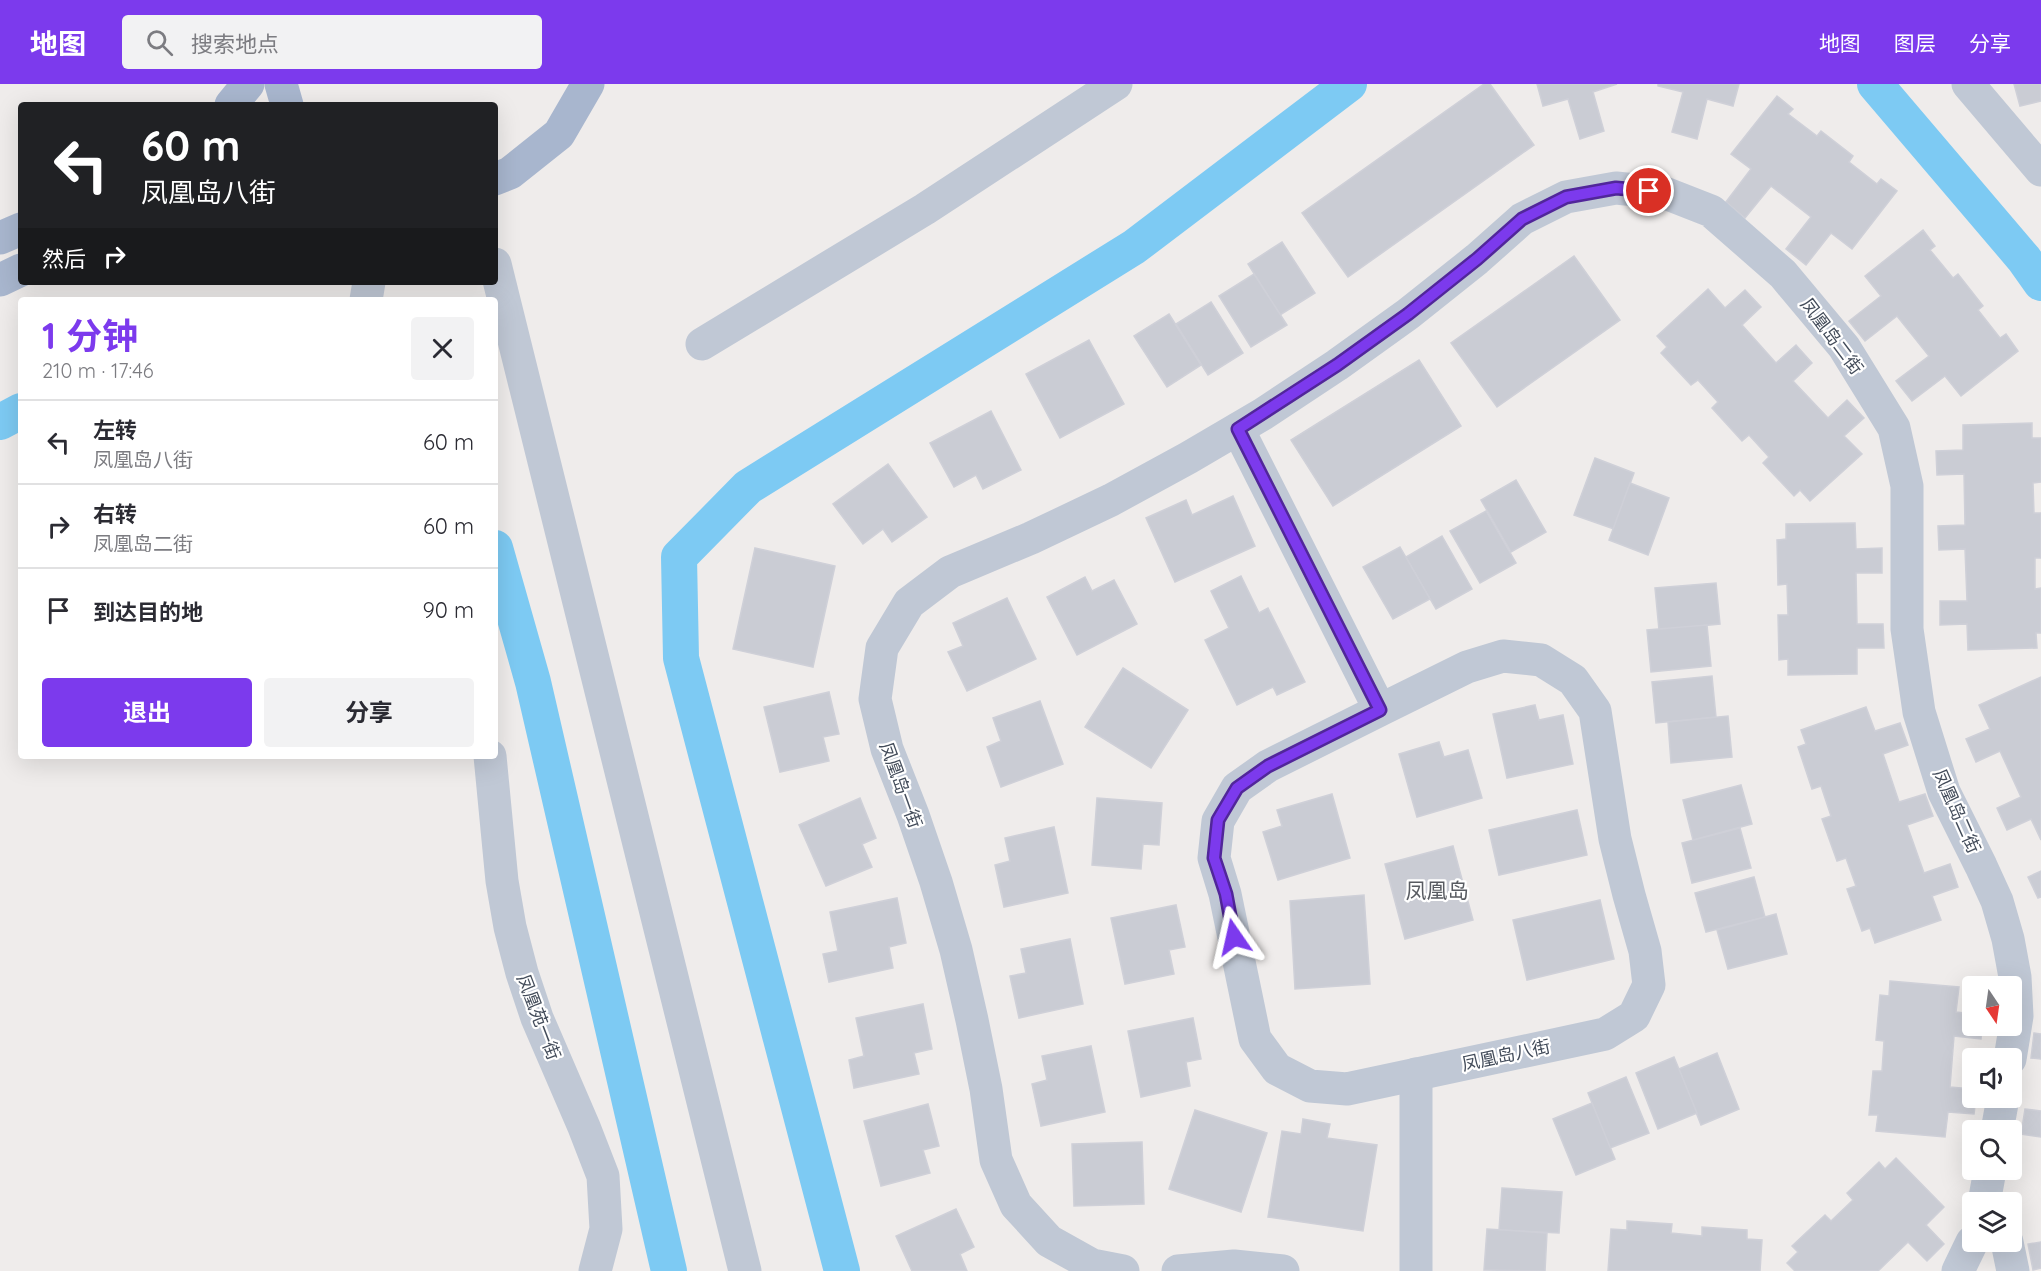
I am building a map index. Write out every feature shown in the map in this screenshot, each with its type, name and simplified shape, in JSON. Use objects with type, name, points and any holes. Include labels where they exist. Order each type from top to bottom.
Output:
[{"type":"main road","points":[[233,102],[248,84]]},
{"type":"main road","points":[[281,84],[286,102]]},
{"type":"main road","points":[[498,178],[510,173],[559,134],[588,84]]},
{"type":"main road","points":[[0,238],[18,230]]},
{"type":"main road","points":[[0,280],[18,271]]},
{"type":"street","points":[[702,344],[926,209],[1116,84]]},
{"type":"street","points":[[1968,84],[2041,170]]},
{"type":"street","name":"凤凰岛二街","points":[[1238,429],[1337,365],[1408,314],[1477,259],[1522,219],[1566,197],[1616,188],[1665,193],[1711,211],[1783,274],[1844,347],[1894,428],[1907,486],[1907,629],[1919,712],[1944,792],[1997,901],[2008,939],[2015,977],[2017,1016],[2012,1048]]},
{"type":"street","points":[[498,276],[745,1271]]},
{"type":"street","points":[[1238,429],[1380,710]]},
{"type":"street","name":"凤凰岛一街","points":[[1123,1271],[1092,1265],[1049,1241],[1016,1205],[996,1160],[977,1043],[956,950],[928,860],[887,749],[875,699],[882,648],[909,603],[950,572],[1031,538],[1111,500],[1238,429]]},
{"type":"street","name":"凤凰岛八街","points":[[1503,656],[1541,660],[1573,680],[1595,711],[1615,839],[1645,951],[1649,985],[1634,1016],[1605,1034],[1347,1089],[1310,1086],[1277,1069],[1255,1039],[1226,894],[1214,858],[1218,820],[1237,788],[1268,766],[1380,710],[1467,667],[1503,656]]},
{"type":"street","name":"凤凰苑一街","points":[[490,759],[502,881],[510,927],[522,973],[537,1018],[603,1176],[606,1229],[596,1271]]},
{"type":"street","points":[[1416,1074],[1416,1271]]},
{"type":"street","points":[[1958,1271],[1967,1252]]},
{"type":"street","points":[[2009,1252],[2013,1271]]},
{"type":"street","points":[[1178,1271],[1234,1266],[1283,1271]]},
{"type":"building","points":[[1484,84],[1490,84],[1534,145],[1348,277],[1302,213]]},
{"type":"building","points":[[1537,84],[1617,84],[1593,92],[1604,131],[1580,139],[1568,99],[1543,106]]},
{"type":"building","points":[[1658,84],[1739,84],[1733,106],[1707,99],[1697,139],[1672,132],[1683,92],[1658,86]]},
{"type":"building","points":[[2014,84],[2041,84],[2041,101],[2020,106]]},
{"type":"building","points":[[1777,96],[1793,109],[1788,114],[1817,136],[1821,131],[1853,156],[1849,162],[1877,184],[1881,179],[1897,191],[1852,249],[1831,233],[1806,265],[1786,249],[1811,217],[1771,186],[1745,218],[1726,202],[1751,169],[1731,154]]},
{"type":"building","points":[[1923,230],[1935,246],[1930,250],[1953,278],[1958,274],[1983,306],[1978,310],[2000,338],[2006,334],[2018,351],[1961,396],[1945,376],[1912,401],[1896,381],[1929,356],[1897,316],[1865,341],[1849,321],[1881,296],[1865,276]]},
{"type":"building","points":[[1282,242],[1315,293],[1280,315],[1248,264]]},
{"type":"building","points":[[1574,256],[1620,320],[1497,407],[1451,343]]},
{"type":"building","points":[[1254,274],[1287,325],[1251,347],[1219,296]]},
{"type":"building","points":[[1708,289],[1725,308],[1745,290],[1761,307],[1742,325],[1776,363],[1796,345],[1812,363],[1793,381],[1828,418],[1847,400],[1864,418],[1844,436],[1862,454],[1810,501],[1800,490],[1794,496],[1763,463],[1769,457],[1749,435],[1742,441],[1712,408],[1718,402],[1698,380],[1691,385],[1661,353],[1667,347],[1657,336]]},
{"type":"building","points":[[1211,302],[1243,353],[1208,375],[1176,324]]},
{"type":"building","points":[[1169,314],[1201,365],[1167,387],[1134,336]]},
{"type":"building","points":[[1089,340],[1124,404],[1060,438],[1026,374]]},
{"type":"building","points":[[1419,360],[1461,426],[1333,506],[1291,440]]},
{"type":"building","points":[[991,411],[1021,470],[983,489],[976,475],[954,487],[930,443]]},
{"type":"building","points":[[2032,423],[2032,438],[2041,438],[2041,482],[2033,483],[2034,513],[2041,513],[2041,558],[2035,558],[2035,589],[2041,588],[2041,633],[2036,633],[2037,648],[1968,650],[1967,624],[1940,625],[1940,601],[1967,601],[1965,549],[1939,550],[1938,526],[1965,525],[1964,474],[1937,475],[1936,451],[1963,450],[1963,425]]},
{"type":"building","points":[[1595,458],[1634,473],[1614,529],[1574,515]]},
{"type":"building","points":[[888,464],[927,517],[892,542],[883,529],[863,544],[833,504]]},
{"type":"building","points":[[1516,480],[1546,532],[1511,552],[1481,500]]},
{"type":"building","points":[[1630,483],[1669,498],[1648,555],[1609,540]]},
{"type":"building","points":[[1233,496],[1255,546],[1175,582],[1146,518],[1186,500],[1192,515]]},
{"type":"building","points":[[1486,511],[1516,563],[1480,583],[1450,531]]},
{"type":"building","points":[[1855,523],[1856,549],[1882,548],[1882,573],[1856,573],[1857,624],[1883,624],[1884,648],[1857,648],[1857,674],[1788,675],[1788,659],[1779,660],[1778,615],[1788,615],[1787,584],[1778,585],[1777,540],[1786,539],[1786,524]]},
{"type":"building","points":[[1442,536],[1472,589],[1436,609],[1406,557]]},
{"type":"building","points":[[1400,547],[1430,599],[1393,619],[1363,567]]},
{"type":"building","points":[[755,548],[835,566],[813,667],[733,649]]},
{"type":"building","points":[[1241,576],[1259,613],[1268,608],[1305,682],[1277,695],[1273,687],[1237,705],[1205,640],[1229,628],[1211,591]]},
{"type":"building","points":[[1085,577],[1092,591],[1114,580],[1137,624],[1077,655],[1047,597]]},
{"type":"building","points":[[1716,583],[1720,624],[1659,630],[1655,588]]},
{"type":"building","points":[[1007,598],[1036,659],[967,691],[948,652],[963,646],[953,623]]},
{"type":"building","points":[[1707,625],[1711,666],[1651,672],[1647,630]]},
{"type":"building","points":[[1123,668],[1188,710],[1151,768],[1085,727]]},
{"type":"building","points":[[1712,676],[1716,717],[1656,723],[1652,682]]},
{"type":"building","points":[[2041,677],[2041,840],[2031,819],[2007,830],[1997,808],[2021,797],[2000,751],[1976,762],[1966,739],[1990,729],[1979,705]]},
{"type":"building","points":[[829,692],[839,734],[823,737],[829,761],[780,772],[764,707]]},
{"type":"building","points":[[1040,701],[1063,764],[1001,787],[987,747],[1001,741],[993,718]]},
{"type":"building","points":[[1535,705],[1539,720],[1563,715],[1573,764],[1507,778],[1493,714]]},
{"type":"building","points":[[1866,707],[1875,731],[1900,723],[1908,745],[1883,754],[1899,802],[1925,794],[1933,816],[1907,825],[1924,873],[1950,864],[1958,887],[1932,896],[1941,920],[1875,943],[1870,928],[1862,931],[1847,889],[1856,886],[1846,858],[1837,861],[1822,819],[1831,816],[1821,786],[1812,789],[1798,747],[1806,744],[1801,730]]},
{"type":"building","points":[[1728,716],[1732,757],[1671,763],[1668,722]]},
{"type":"building","points":[[1439,742],[1444,757],[1468,750],[1482,798],[1417,817],[1399,754]]},
{"type":"building","points":[[1741,785],[1752,824],[1693,840],[1683,800]]},
{"type":"building","points":[[1332,794],[1350,858],[1278,880],[1263,832],[1282,826],[1277,810]]},
{"type":"building","points":[[860,798],[876,838],[862,844],[872,867],[826,886],[799,825]]},
{"type":"building","points":[[1097,798],[1162,803],[1159,845],[1143,844],[1141,869],[1092,865]]},
{"type":"building","points":[[1577,810],[1587,855],[1499,875],[1489,830]]},
{"type":"building","points":[[1054,827],[1068,893],[1004,907],[995,865],[1010,861],[1005,838]]},
{"type":"building","points":[[1740,828],[1751,868],[1692,883],[1682,843]]},
{"type":"building","points":[[1453,846],[1473,920],[1405,939],[1385,864]]},
{"type":"building","points":[[2041,871],[2041,897],[2038,898],[2028,877]]},
{"type":"building","points":[[1754,877],[1765,917],[1706,932],[1695,893]]},
{"type":"building","points":[[1364,895],[1370,984],[1295,989],[1290,901]]},
{"type":"building","points":[[897,898],[906,943],[889,947],[893,968],[829,982],[823,954],[838,951],[830,912]]},
{"type":"building","points":[[1600,900],[1614,959],[1527,980],[1513,920]]},
{"type":"building","points":[[1176,905],[1185,947],[1169,950],[1174,974],[1125,984],[1111,918]]},
{"type":"building","points":[[1776,914],[1787,954],[1728,969],[1717,930]]},
{"type":"building","points":[[1070,939],[1083,1004],[1019,1018],[1010,976],[1026,973],[1021,949]]},
{"type":"building","points":[[1890,981],[1959,987],[1956,1012],[1962,1013],[1962,1036],[1981,1036],[1981,1039],[1954,1036],[1950,1087],[1962,1088],[1962,1108],[1975,1108],[1974,1114],[1948,1112],[1945,1137],[1876,1131],[1878,1115],[1869,1115],[1873,1071],[1882,1071],[1884,1041],[1876,1040],[1880,995],[1889,996]]},
{"type":"building","points":[[923,1004],[932,1049],[914,1053],[919,1074],[854,1088],[849,1060],[864,1056],[856,1018]]},
{"type":"building","points":[[1193,1018],[1201,1059],[1186,1062],[1190,1086],[1141,1097],[1128,1031]]},
{"type":"building","points":[[2034,1033],[2041,1034],[2041,1059],[2031,1058]]},
{"type":"building","points":[[1091,1046],[1105,1112],[1041,1126],[1032,1084],[1047,1080],[1042,1056]]},
{"type":"building","points":[[1717,1053],[1739,1109],[1701,1125],[1679,1069]]},
{"type":"building","points":[[1674,1057],[1697,1113],[1658,1129],[1636,1073]]},
{"type":"building","points":[[1626,1077],[1649,1133],[1610,1148],[1588,1093]]},
{"type":"building","points":[[1592,1103],[1615,1159],[1576,1175],[1553,1119]]},
{"type":"building","points":[[928,1104],[939,1146],[923,1150],[930,1173],[881,1186],[864,1121]]},
{"type":"building","points":[[2025,1109],[2041,1111],[2041,1137],[2022,1134]]},
{"type":"building","points":[[1195,1110],[1267,1133],[1241,1212],[1169,1189]]},
{"type":"building","points":[[1303,1119],[1330,1124],[1327,1138],[1377,1145],[1363,1231],[1268,1217],[1282,1131],[1301,1134]]},
{"type":"building","points":[[1142,1142],[1144,1204],[1074,1206],[1072,1144]]},
{"type":"building","points":[[1896,1158],[1944,1207],[1926,1225],[1944,1244],[1927,1261],[1908,1242],[1878,1271],[1795,1271],[1787,1263],[1798,1252],[1792,1246],[1825,1215],[1831,1221],[1853,1200],[1847,1193],[1879,1162],[1885,1169]]},
{"type":"building","points":[[1502,1188],[1562,1192],[1559,1233],[1499,1230]]},
{"type":"building","points":[[956,1209],[974,1247],[960,1254],[967,1271],[912,1271],[896,1236]]},
{"type":"building","points":[[1627,1221],[1672,1224],[1671,1233],[1702,1236],[1702,1227],[1747,1230],[1747,1239],[1762,1240],[1760,1271],[1608,1271],[1611,1229],[1627,1230]]},
{"type":"building","points":[[1487,1229],[1547,1233],[1545,1271],[1484,1270]]},
{"type":"building","points":[[2041,1242],[2041,1268],[2033,1270],[2028,1244]]},
{"type":"waterway","points":[[842,1271],[681,658],[679,557],[748,487],[1134,247],[1349,84]]},
{"type":"waterway","points":[[1875,84],[2024,259],[2041,283]]},
{"type":"waterway","points":[[0,422],[18,413]]},
{"type":"waterway","points":[[498,559],[533,682],[669,1271]]},
{"type":"district","name":"凤凰岛","points":[[1437,890]]},
{"type":"route","points":[[1234,937],[1226,894],[1214,858],[1218,820],[1237,788],[1268,766],[1380,710],[1238,429],[1337,365],[1408,314],[1477,259],[1522,219],[1566,197],[1616,188],[1649,191]]}]
